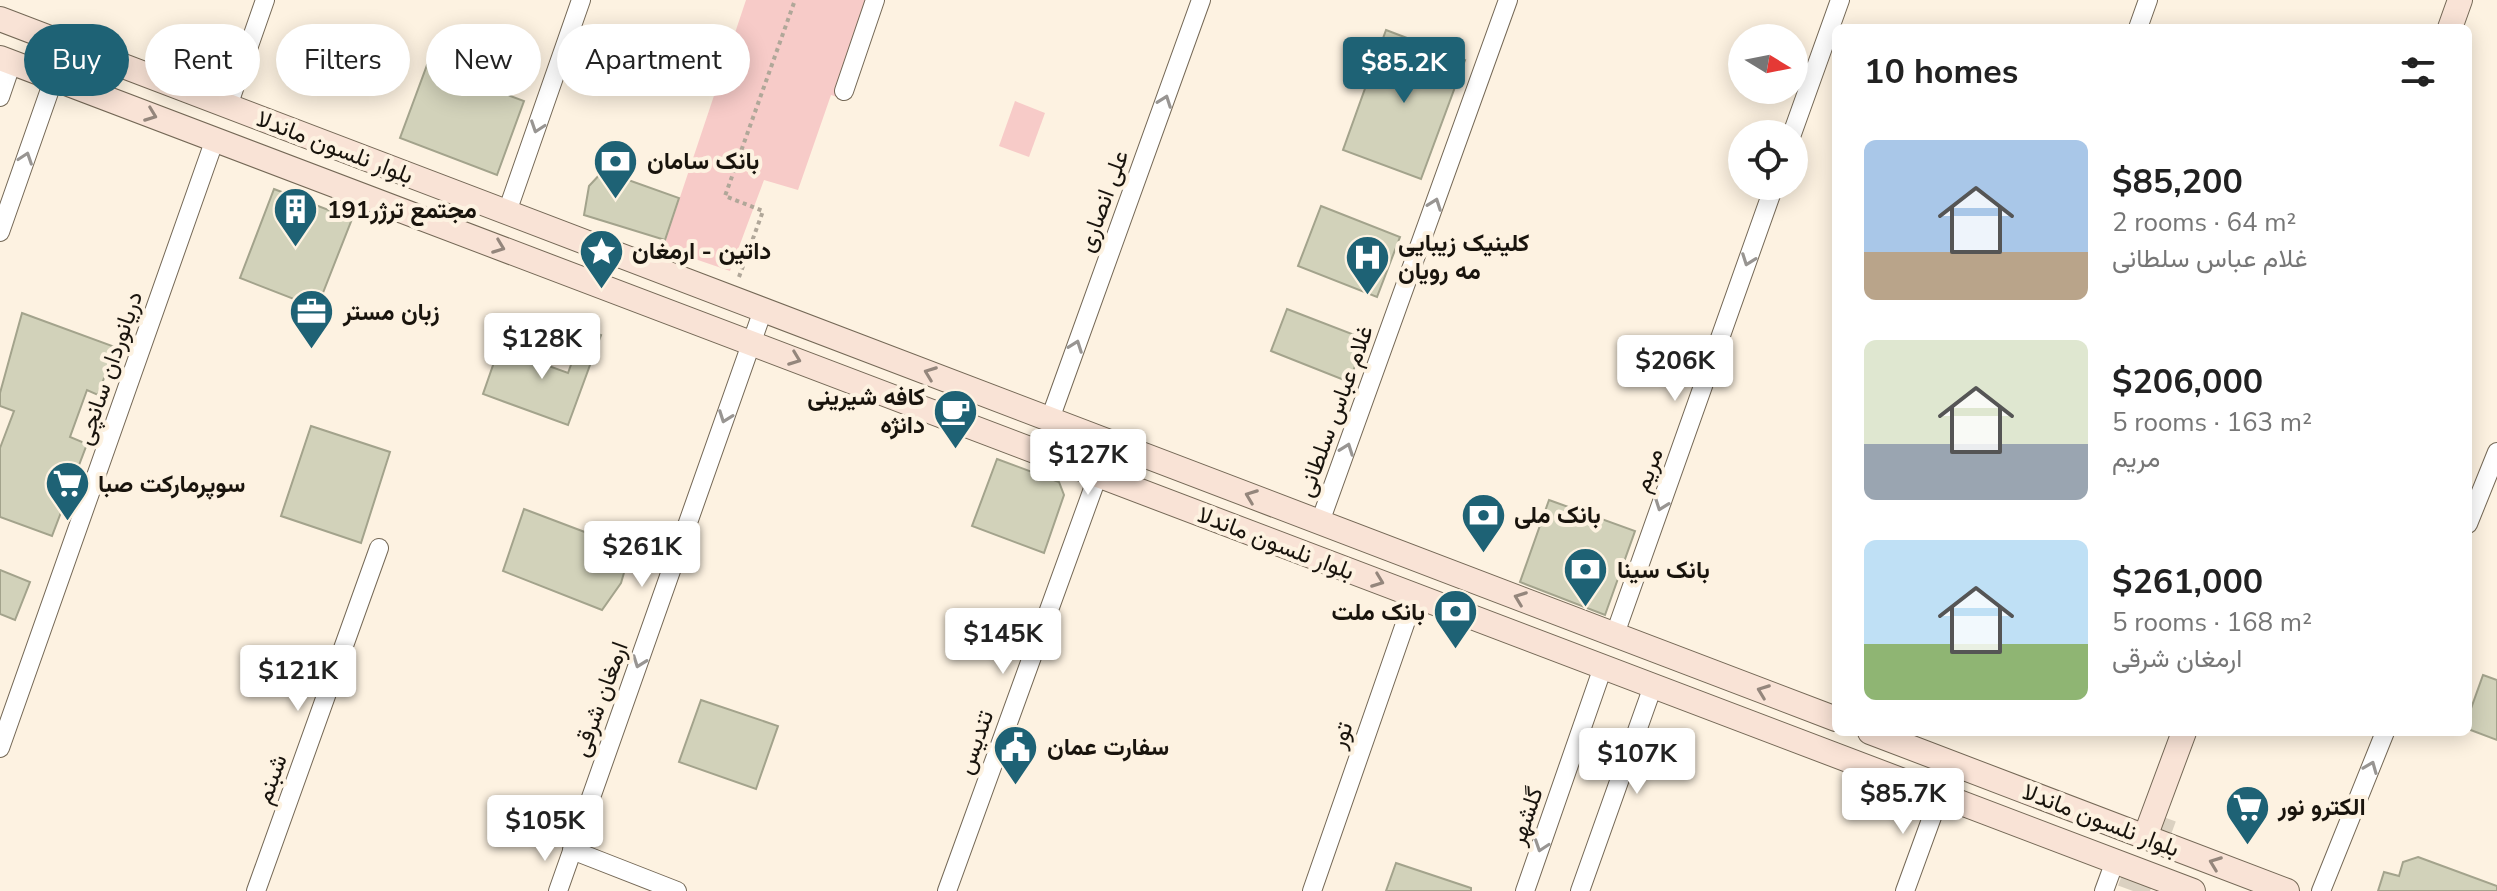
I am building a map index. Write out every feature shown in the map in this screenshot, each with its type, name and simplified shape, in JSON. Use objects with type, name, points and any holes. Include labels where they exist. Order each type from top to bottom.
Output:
[{"type":"main road","points":[[2451,24],[2460,0]]},
{"type":"main road","name":"بلوار نلسون ماندلا","points":[[0,19],[1832,717]]},
{"type":"main road","name":"بلوار نلسون ماندلا","points":[[102,96],[2193,891]]},
{"type":"main road","name":"بلوار نلسون ماندلا","points":[[1886,736],[2287,891]]},
{"type":"main road","points":[[2145,837],[2183,736]]},
{"type":"street","points":[[228,106],[265,0]]},
{"type":"street","points":[[507,212],[581,0]]},
{"type":"street","points":[[844,91],[875,0]]},
{"type":"street","name":"علی انصاری","points":[[1050,419],[1201,0]]},
{"type":"street","name":"غلام عباس سلطانی","points":[[1320,522],[1508,0]]},
{"type":"street","points":[[1797,120],[1840,0]]},
{"type":"street","points":[[2139,24],[2148,0]]},
{"type":"street","points":[[0,97],[6,60]]},
{"type":"street","points":[[0,232],[48,96]]},
{"type":"street","name":"دریانوردان سانچی","points":[[0,748],[215,139]]},
{"type":"street","name":"مریم","points":[[1615,634],[1769,200]]},
{"type":"street","name":"ارمغان شرقی","points":[[558,891],[763,310]]},
{"type":"street","points":[[2472,514],[2497,452]]},
{"type":"street","name":"تندیس","points":[[947,891],[1098,475]]},
{"type":"street","name":"شبنم","points":[[256,891],[379,548]]},
{"type":"street","name":"تور","points":[[1312,891],[1415,595]]},
{"type":"street","name":"گلشهر","points":[[1525,891],[1603,667]]},
{"type":"street","points":[[1580,891],[1653,686]]},
{"type":"street","points":[[2321,891],[2383,736]]},
{"type":"street","points":[[1905,891],[1940,795]]},
{"type":"street","points":[[572,850],[677,891]]},
{"type":"street","points":[[2104,891],[2115,861]]},
{"type":"path","points":[[747,254],[763,211],[725,196],[795,0]]},
{"type":"shaded area","points":[[746,0],[867,0],[837,97],[831,95],[798,190],[764,180],[730,271],[663,248],[714,96],[750,96],[750,24],[738,24]]},
{"type":"shaded area","points":[[1015,101],[1045,113],[1029,157],[999,146]]},
{"type":"building","points":[[1386,30],[1465,60],[1421,179],[1343,150]]},
{"type":"building","points":[[426,68],[426,96],[511,96],[524,101],[497,175],[400,138]]},
{"type":"building","points":[[603,171],[679,198],[665,240],[584,215],[589,186]]},
{"type":"building","name":"مجتمع ترژر191","points":[[274,189],[352,219],[317,308],[240,278]]},
{"type":"building","points":[[1321,206],[1400,237],[1377,297],[1298,266]]},
{"type":"building","points":[[1287,309],[1365,339],[1349,382],[1271,351]]},
{"type":"building","points":[[22,313],[115,347],[98,395],[87,390],[70,437],[87,444],[52,536],[0,517],[0,448],[14,411],[0,406],[0,393]]},
{"type":"building","points":[[584,329],[601,335],[568,425],[483,394],[499,348],[568,373]]},
{"type":"building","points":[[311,426],[390,452],[361,543],[281,516]]},
{"type":"building","points":[[997,459],[1059,482],[1064,495],[1044,553],[972,526]]},
{"type":"building","points":[[1549,500],[1635,531],[1605,615],[1520,582]]},
{"type":"building","points":[[524,509],[627,548],[628,559],[621,583],[602,610],[503,571]]},
{"type":"building","points":[[0,570],[30,582],[15,620],[0,614]]},
{"type":"building","points":[[2483,675],[2497,680],[2497,740],[2472,731],[2472,706]]},
{"type":"building","points":[[701,700],[778,726],[756,789],[679,762]]},
{"type":"building","points":[[2418,857],[2497,886],[2497,891],[2378,891],[2384,872],[2399,876],[2403,862]]},
{"type":"building","points":[[1396,863],[1471,888],[1471,891],[1386,891]]},
{"type":"tunnel","points":[[2133,891],[2163,810]]},
{"type":"place","name":"بانک سامان","points":[[616,200]]},
{"type":"place","name":"مجتمع ترژر191","points":[[296,249]]},
{"type":"place","name":"داتین - ارمغان","points":[[601,290]]},
{"type":"place","name":"کلینیک زیبایی مه رویان","points":[[1367,296]]},
{"type":"place","name":"زبان مستر","points":[[312,351]]},
{"type":"place","name":"کافه شیرینی دانژه","points":[[956,450]]},
{"type":"place","name":"سوپرمارکت صبا","points":[[67,523]]},
{"type":"place","name":"بانک ملی","points":[[1483,554]]},
{"type":"place","name":"بانک سینا","points":[[1586,609]]},
{"type":"place","name":"بانک ملت","points":[[1456,651]]},
{"type":"place","name":"سفارت عمان","points":[[1016,786]]},
{"type":"place","name":"الكترو نور","points":[[2247,846]]}]
